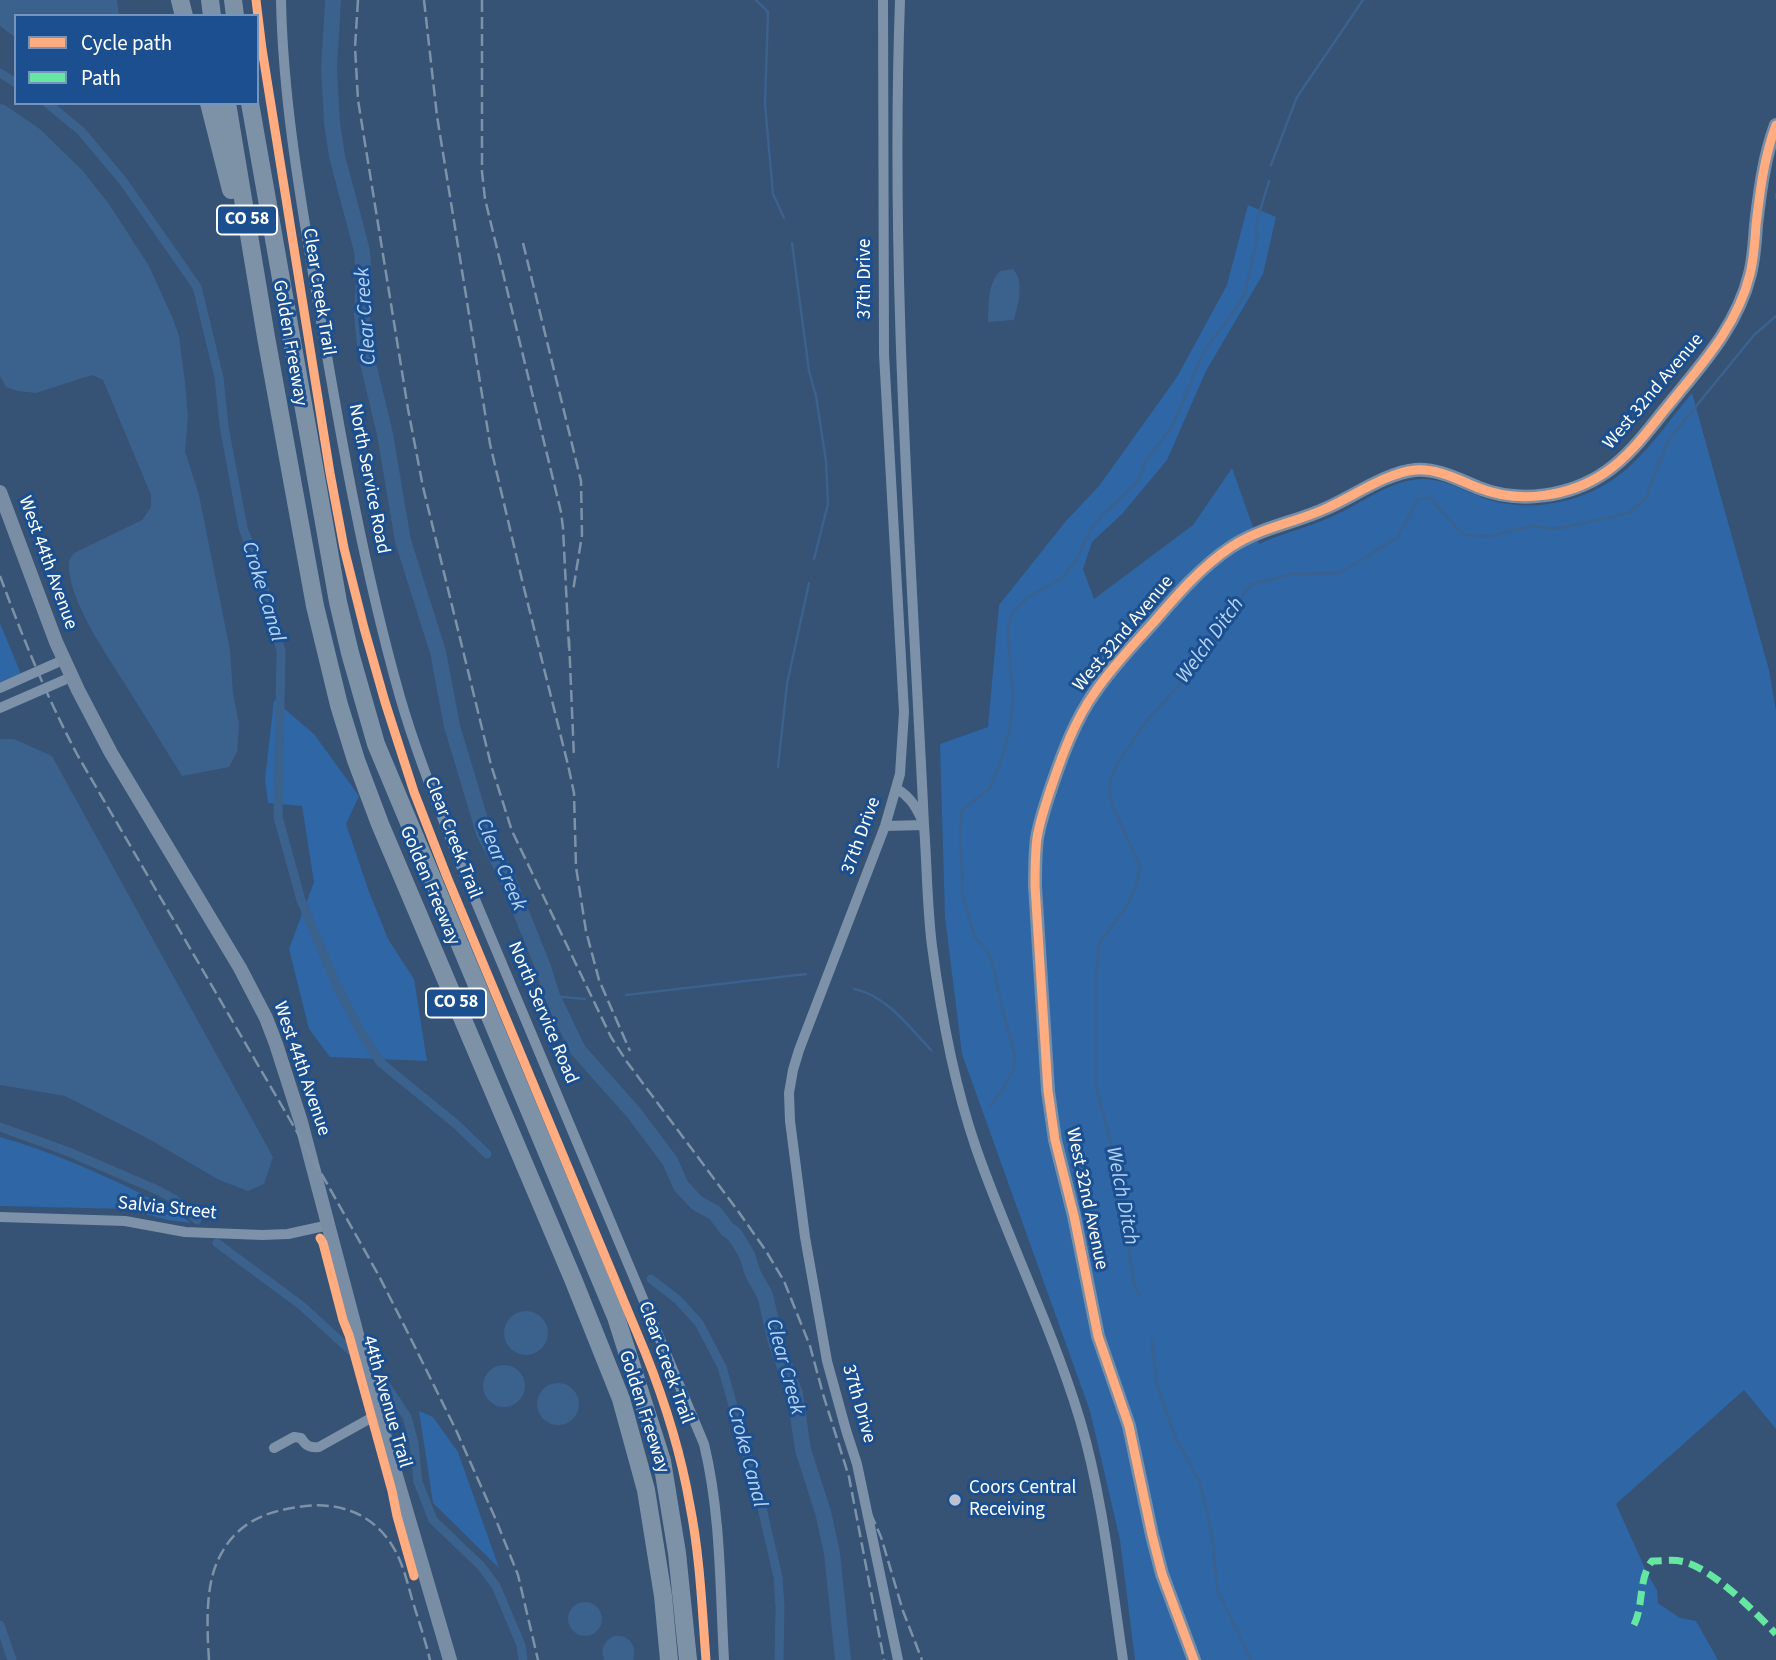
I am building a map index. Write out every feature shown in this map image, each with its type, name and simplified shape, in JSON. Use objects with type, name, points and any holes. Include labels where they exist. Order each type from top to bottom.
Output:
[{"type":"highway","points":[[210,105],[266,337]]},
{"type":"highway","name":"Golden Freeway","points":[[227,105],[315,606],[339,705],[380,824],[573,1279],[621,1399],[646,1489],[663,1597],[669,1660]]},
{"type":"highway","name":"Golden Freeway","points":[[252,105],[338,602],[363,701],[376,744],[616,1317],[662,1461],[677,1553],[688,1660]]},
{"type":"street","name":"North Service Road","points":[[281,0],[289,119],[325,346],[368,568],[401,698],[463,871],[704,1444],[712,1476],[716,1517],[724,1660]]},
{"type":"street","name":"37th Drive","points":[[883,0],[884,354],[904,712],[902,755],[897,789],[885,826],[799,1050],[789,1093],[794,1164],[827,1361],[857,1464],[898,1660]]},
{"type":"street","points":[[900,0],[898,230],[905,461],[932,945],[942,1010],[976,1147],[1008,1233],[1054,1342],[1080,1420],[1105,1538],[1123,1660]]},
{"type":"street","name":"West 32nd Avenue","points":[[1194,1660],[1163,1574],[1129,1426],[1098,1336],[1051,1116],[1035,860],[1042,814],[1055,776],[1083,711],[1107,674],[1184,588],[1230,547],[1250,536],[1327,508],[1402,472],[1430,470],[1495,494],[1525,497],[1552,494],[1591,482],[1621,460],[1716,346],[1743,298],[1751,271],[1761,186],[1776,125]]},
{"type":"street","name":"West 44th Avenue","points":[[0,492],[71,677],[111,753],[220,934],[276,1044],[299,1115],[378,1414],[450,1660]]},
{"type":"street","points":[[0,688],[63,660]]},
{"type":"street","points":[[0,708],[71,677]]},
{"type":"street","points":[[897,789],[915,805],[924,825]]},
{"type":"street","points":[[885,826],[924,825]]},
{"type":"street","name":"Salvia Street","points":[[0,1217],[125,1221],[185,1232],[262,1235],[286,1234],[329,1226]]},
{"type":"street","points":[[274,1448],[294,1437],[301,1438],[304,1444],[311,1448],[318,1447],[378,1414]]},
{"type":"shaded area","points":[[0,0],[117,0],[119,14],[14,14],[14,36],[0,26]]},
{"type":"shaded area","points":[[0,104],[40,129],[82,170],[109,204],[149,266],[179,336],[188,417],[185,451],[199,495],[230,650],[233,693],[239,724],[237,752],[229,767],[182,776],[99,644],[76,597],[69,566],[74,553],[142,520],[151,507],[151,495],[103,380],[92,375],[36,393],[6,387],[0,376]]},
{"type":"shaded area","points":[[1248,205],[1276,217],[1263,274],[1206,371],[1167,460],[1122,514],[1092,542],[1083,569],[1094,599],[1193,525],[1232,468],[1259,544],[1324,520],[1387,488],[1409,480],[1441,481],[1497,502],[1515,505],[1550,504],[1584,495],[1616,477],[1647,449],[1692,393],[1769,670],[1776,711],[1776,1429],[1744,1390],[1616,1504],[1657,1590],[1658,1603],[1680,1618],[1696,1621],[1718,1660],[1135,1660],[1120,1540],[1090,1411],[962,1054],[945,917],[940,744],[988,727],[999,605],[1066,521],[1099,486],[1177,377],[1227,285]]},
{"type":"shaded area","points":[[1013,269],[1020,287],[1014,320],[988,322],[993,282],[1000,271]]},
{"type":"shaded area","points":[[0,623],[21,674],[0,682]]},
{"type":"shaded area","points":[[274,700],[314,734],[359,796],[346,824],[388,939],[414,979],[427,1061],[330,1057],[309,1029],[289,949],[314,882],[302,806],[268,803],[265,779]]},
{"type":"shaded area","points":[[0,739],[14,739],[52,756],[273,1157],[264,1184],[248,1191],[219,1180],[147,1138],[65,1096],[0,1085]]},
{"type":"shaded area","points":[[0,1137],[54,1155],[106,1177],[140,1193],[191,1223],[127,1209],[0,1206]]},
{"type":"shaded area","points":[[526,1311],[541,1318],[548,1333],[541,1348],[526,1355],[511,1348],[504,1333],[511,1318]]},
{"type":"shaded area","points":[[504,1365],[519,1371],[525,1386],[519,1401],[504,1407],[489,1401],[483,1386],[489,1371]]},
{"type":"shaded area","points":[[558,1383],[573,1389],[579,1404],[573,1419],[558,1425],[543,1419],[537,1404],[543,1389]]},
{"type":"shaded area","points":[[419,1411],[433,1417],[458,1452],[499,1568],[433,1503]]},
{"type":"shaded area","points":[[585,1602],[597,1607],[602,1619],[597,1631],[585,1636],[573,1631],[568,1619],[573,1607]]},
{"type":"shaded area","points":[[614,1636],[624,1637],[631,1642],[633,1660],[604,1660],[604,1646]]},
{"type":"waterway","name":"Clear Creek","points":[[333,0],[329,69],[332,122],[337,156],[362,251],[362,314],[366,355],[385,434],[403,541],[438,652],[452,726],[484,833],[506,875],[552,996],[578,1050],[634,1113],[670,1161],[681,1186],[697,1203],[715,1213],[735,1235],[765,1295],[776,1342],[795,1394],[803,1450],[823,1512],[832,1553],[843,1660]]},
{"type":"waterway","points":[[756,0],[768,12],[765,104],[773,194],[784,218]]},
{"type":"waterway","points":[[1271,165],[1297,97],[1363,0]]},
{"type":"waterway","name":"Croke Canal","points":[[0,73],[14,82]]},
{"type":"waterway","name":"Croke Canal","points":[[49,105],[81,131],[123,181],[197,287],[219,377],[224,426],[243,528],[263,583],[281,651],[278,817],[301,900],[337,986],[380,1062],[457,1125],[487,1154]]},
{"type":"waterway","points":[[990,1107],[1013,1070],[1015,1057],[989,954],[974,936],[963,894],[960,829],[962,810],[990,788],[1010,729],[1013,697],[1008,631],[1012,613],[1028,597],[1061,579],[1075,562],[1090,531],[1101,516],[1138,482],[1146,460],[1172,427],[1205,349],[1245,293],[1257,239],[1256,224],[1269,181]]},
{"type":"waterway","points":[[792,243],[809,371],[816,396],[826,461],[828,504],[814,559]]},
{"type":"waterway","name":"Welch Ditch","points":[[1139,1294],[1134,1284],[1114,1154],[1096,1087],[1096,973],[1100,942],[1128,904],[1137,883],[1140,866],[1113,807],[1109,791],[1117,764],[1145,723],[1192,671],[1250,585],[1291,574],[1340,573],[1397,538],[1418,499],[1431,498],[1463,534],[1486,537],[1531,526],[1556,529],[1629,513],[1646,498],[1667,442],[1754,335],[1776,316]]},
{"type":"waterway","points":[[778,767],[787,684],[809,583]]},
{"type":"waterway","points":[[626,995],[806,974]]},
{"type":"waterway","points":[[854,989],[866,992],[887,1005],[931,1050]]},
{"type":"waterway","points":[[552,996],[585,999]]},
{"type":"waterway","points":[[0,1127],[69,1152],[157,1190],[174,1199],[197,1220]]},
{"type":"waterway","points":[[217,1243],[302,1306],[350,1350]]},
{"type":"waterway","name":"Croke Canal","points":[[651,1279],[678,1300],[699,1323],[722,1367],[762,1508],[778,1577],[779,1660]]},
{"type":"waterway","name":"Welch Ditch","points":[[1152,1341],[1157,1385],[1175,1436],[1200,1483],[1212,1535],[1217,1589],[1251,1660]]},
{"type":"waterway","points":[[377,1378],[386,1385],[407,1417],[414,1443],[418,1482],[433,1520],[481,1566],[496,1586],[521,1645],[523,1660]]},
{"type":"waterway","points":[[0,1625],[12,1660]]},
{"type":"railway","points":[[358,0],[355,47],[358,100],[408,409],[423,487],[491,765],[512,831],[611,1037],[738,1211],[784,1281],[810,1346],[849,1477],[884,1660]]},
{"type":"railway","points":[[424,0],[437,116],[490,444],[574,793],[576,867],[586,931],[599,980],[630,1051]]},
{"type":"railway","points":[[482,0],[482,172],[485,199],[561,512],[569,648]]},
{"type":"railway","points":[[523,243],[581,481],[582,535],[573,591]]},
{"type":"railway","points":[[0,576],[36,668],[78,756],[325,1180],[410,1337],[456,1430],[518,1575],[538,1660]]},
{"type":"railway","points":[[569,639],[574,758]]},
{"type":"railway","points":[[857,1482],[881,1537],[903,1611],[922,1660]]},
{"type":"railway","points":[[209,1660],[211,1583],[218,1560],[232,1538],[250,1522],[273,1512],[321,1505],[343,1508],[363,1517],[388,1539],[404,1572],[430,1660]]},
{"type":"marked path","points":[[1634,1625],[1645,1576],[1652,1561],[1677,1561],[1709,1574],[1745,1603],[1776,1634]]},
{"type":"cycle path","name":"Clear Creek Trail","points":[[256,0],[258,14]]},
{"type":"cycle path","name":"Clear Creek Trail","points":[[259,24],[330,473],[344,548],[364,628],[414,792],[645,1352],[666,1409],[682,1467],[693,1525],[706,1660]]},
{"type":"cycle path","points":[[1194,1660],[1162,1574],[1129,1426],[1098,1336],[1074,1216],[1055,1140],[1048,1091],[1035,886],[1036,844],[1048,798],[1070,737],[1095,692],[1116,665],[1190,582],[1210,563],[1242,540],[1315,513],[1404,472],[1431,471],[1494,493],[1527,497],[1561,492],[1592,481],[1624,458],[1705,360],[1736,311],[1751,268],[1763,174],[1776,125]]},
{"type":"cycle path","name":"44th Avenue Trail","points":[[320,1238],[414,1576]]},
{"type":"place","name":"Coors Central Receiving","points":[[955,1500]]}]
